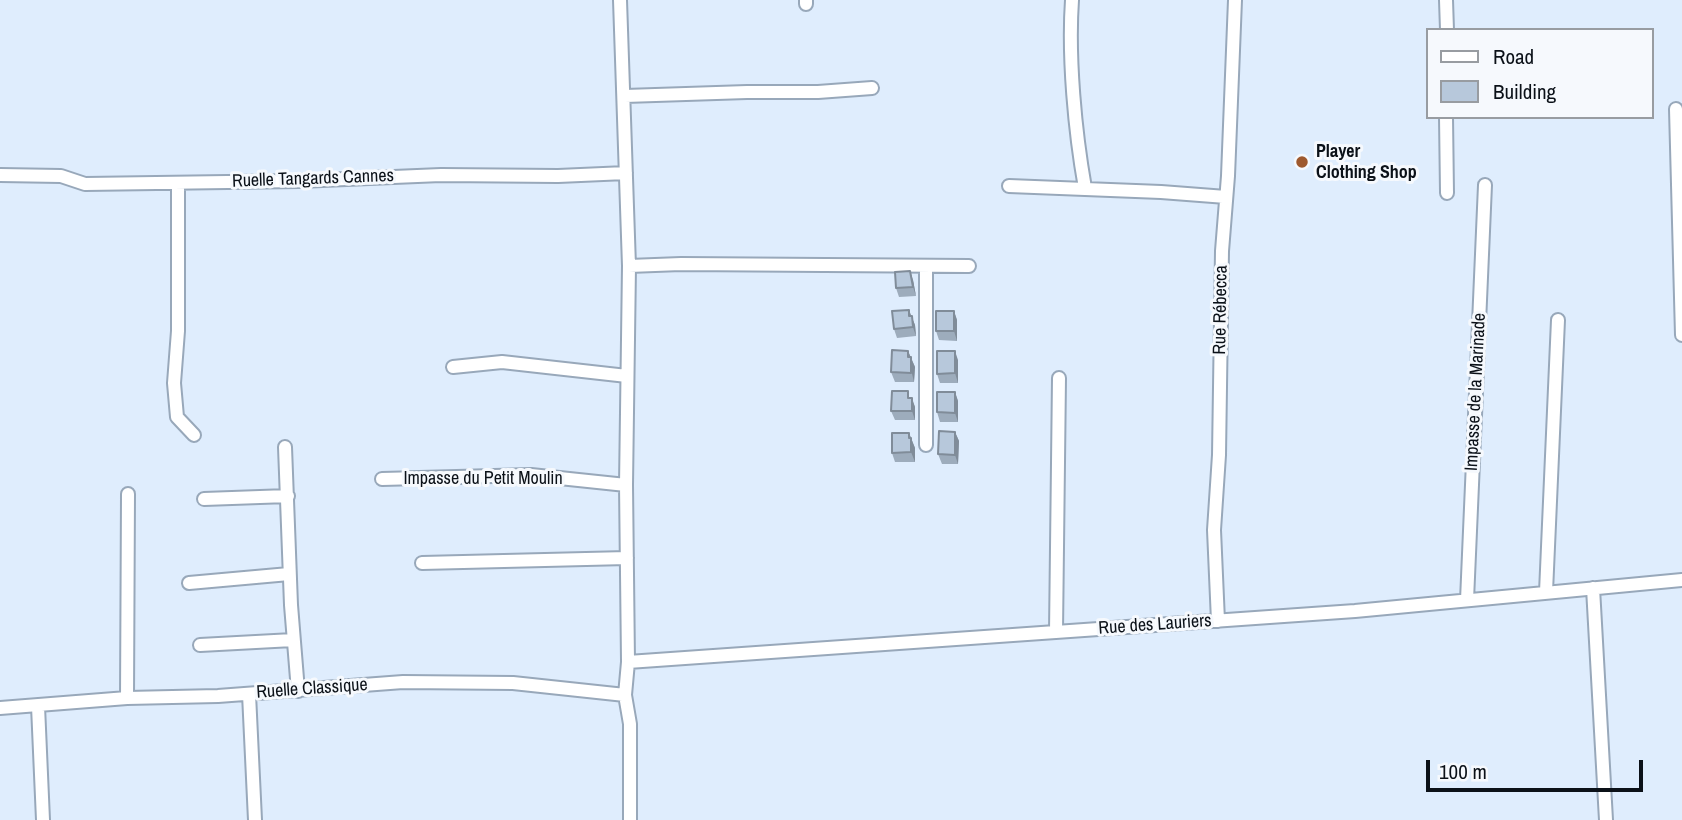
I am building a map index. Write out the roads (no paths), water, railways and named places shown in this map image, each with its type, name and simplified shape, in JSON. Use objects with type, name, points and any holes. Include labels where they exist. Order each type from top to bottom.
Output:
[{"type":"street","points":[[621,0],[628,266],[628,662],[625,695],[630,724],[630,820]]},
{"type":"street","points":[[1072,0],[1073,59],[1080,160],[1085,188]]},
{"type":"street","name":"Rue Rébecca","points":[[1218,621],[1214,530],[1219,455],[1222,251],[1235,0]]},
{"type":"street","points":[[1446,0],[1447,28]]},
{"type":"street","points":[[625,96],[818,92],[872,88]]},
{"type":"street","points":[[1676,109],[1682,335]]},
{"type":"street","points":[[1447,119],[1447,193]]},
{"type":"street","name":"Ruelle Tangards Cannes","points":[[0,175],[61,176],[85,184],[626,173]]},
{"type":"street","points":[[177,183],[178,331],[174,383],[177,417],[194,435]]},
{"type":"street","name":"Impasse de la Marinade","points":[[1467,600],[1485,185]]},
{"type":"street","points":[[1009,186],[1226,197]]},
{"type":"street","points":[[628,266],[681,264],[969,267]]},
{"type":"street","points":[[926,267],[926,445]]},
{"type":"street","points":[[1546,592],[1558,320]]},
{"type":"street","points":[[453,368],[502,362],[627,376]]},
{"type":"street","points":[[1056,632],[1059,378]]},
{"type":"street","points":[[285,447],[289,575],[298,691]]},
{"type":"street","name":"Impasse du Petit Moulin","points":[[382,480],[531,475],[626,485]]},
{"type":"street","points":[[127,698],[128,494]]},
{"type":"street","points":[[204,499],[288,496]]},
{"type":"street","points":[[422,563],[627,558]]},
{"type":"street","points":[[190,583],[289,575]]},
{"type":"street","name":"Rue des Lauriers","points":[[628,662],[1218,621],[1682,580]]},
{"type":"street","points":[[1593,588],[1606,820]]},
{"type":"street","points":[[200,645],[293,640]]},
{"type":"street","name":"Ruelle Classique","points":[[0,708],[127,698],[298,691],[403,682],[513,683],[625,695]]},
{"type":"street","points":[[249,694],[255,820]]},
{"type":"street","points":[[38,706],[43,820]]},
{"type":"place","name":"Player Clothing Shop","points":[[1302,162]]}]
